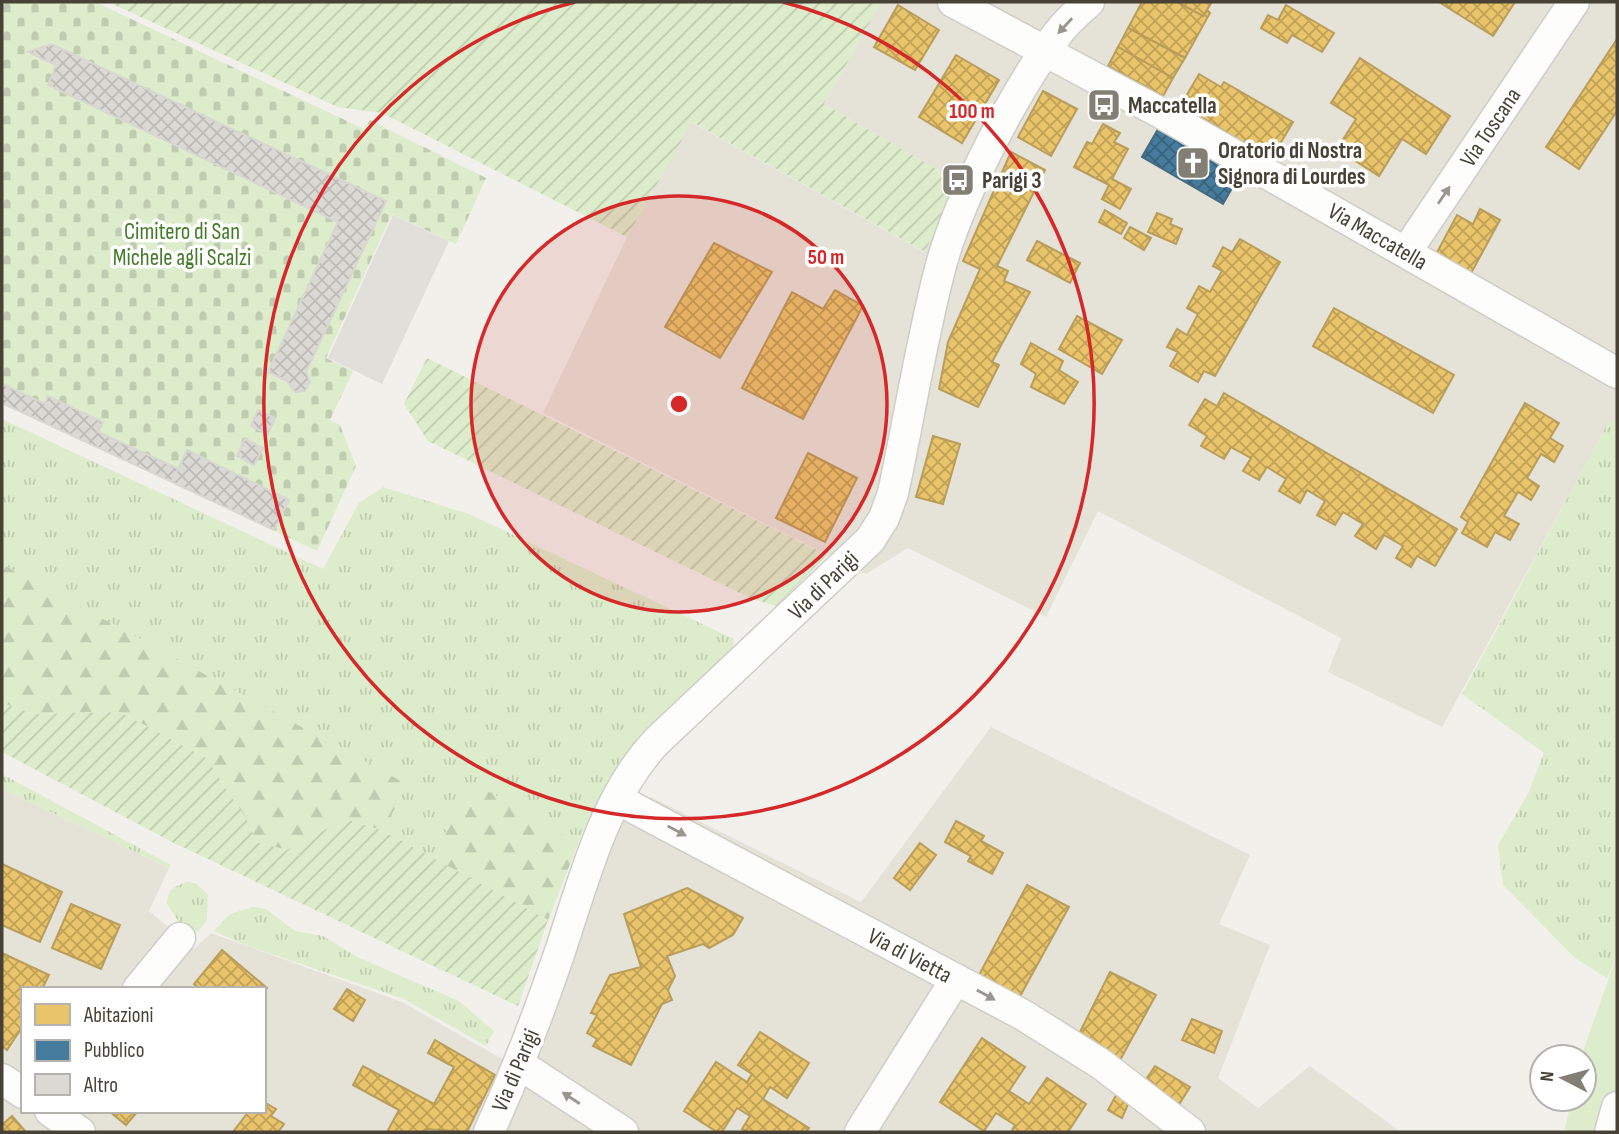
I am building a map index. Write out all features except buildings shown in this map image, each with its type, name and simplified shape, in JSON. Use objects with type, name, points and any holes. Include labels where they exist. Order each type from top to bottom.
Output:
[{"type":"street","name":"Via Maccatella","points":[[953,2],[1159,112],[1617,373]]},
{"type":"street","name":"Via di Parigi","points":[[489,1132],[519,1064],[600,837],[617,799],[638,763],[657,741],[769,637],[877,529],[893,493],[946,250],[984,161],[1045,53],[1060,29],[1089,2]]},
{"type":"street","name":"Via Toscana","points":[[1406,252],[1574,2]]},
{"type":"street","name":"Via di Vietta","points":[[617,799],[1023,1015],[1101,1064],[1190,1132]]},
{"type":"street","points":[[140,987],[180,938]]},
{"type":"street","points":[[860,1132],[956,979]]},
{"type":"street","points":[[519,1064],[623,1132]]},
{"type":"street","points":[[1610,1132],[1617,1107]]},
{"type":"street","points":[[53,1113],[80,1132]]},
{"type":"shaded area","points":[[881,2],[1617,2],[1617,423],[1610,420],[1442,727],[1328,672],[1341,638],[1098,511],[1046,617],[908,548],[866,574],[543,413],[627,237],[691,122],[924,252],[957,181],[824,104]]},
{"type":"shaded area","points":[[393,215],[449,241],[382,384],[328,358]]},
{"type":"shaded area","points":[[991,727],[1250,855],[1219,924],[1270,945],[1218,1078],[1258,1108],[1310,1066],[1401,1132],[2,1132],[2,789],[169,868],[149,911],[194,949],[211,933],[402,1002],[525,1072],[616,826],[651,797],[861,902]]},
{"type":"green space","name":"Cimitero di San Michele agli Scalzi","points":[[3,2],[95,2],[364,129],[370,120],[486,178],[456,244],[392,214],[326,358],[353,371],[330,420],[340,425],[356,466],[317,551],[2,403]]},
{"type":"green space","points":[[108,2],[881,2],[824,104],[957,181],[925,252],[692,122],[627,237],[382,113],[338,107]]},
{"type":"green space","points":[[427,358],[827,555],[776,606],[750,598],[428,441],[404,404]]},
{"type":"green space","points":[[2,419],[323,569],[359,503],[383,487],[469,514],[734,639],[733,647],[665,713],[625,761],[591,815],[578,844],[488,791],[454,812],[434,861],[381,830],[398,804],[403,782],[2,564]]},
{"type":"green space","points":[[1610,419],[1617,423],[1617,955],[1607,978],[1575,958],[1503,885],[1498,845],[1528,794],[1544,753],[1462,694]]},
{"type":"green space","points":[[2,564],[403,782],[398,804],[381,830],[345,819],[287,850],[256,842],[249,823],[206,758],[120,712],[33,714],[2,703]]},
{"type":"green space","points":[[2,703],[33,714],[120,712],[206,758],[249,823],[256,842],[287,850],[345,819],[381,830],[548,920],[518,1006],[174,843],[2,752]]},
{"type":"green space","points":[[2,774],[171,865],[169,868],[2,789]]},
{"type":"green space","points":[[488,791],[578,844],[548,920],[434,861],[454,812]]},
{"type":"green space","points":[[188,882],[197,884],[208,895],[207,920],[198,932],[180,924],[167,904],[168,895],[173,889]]},
{"type":"green space","points":[[253,907],[266,909],[295,931],[323,936],[357,957],[459,1001],[494,1031],[486,1046],[404,999],[245,945],[214,931],[230,914]]},
{"type":"green space","points":[[1617,955],[1617,1132],[1564,1132],[1569,1113],[1598,1113],[1598,1043],[1586,1043]]},
{"type":"place","name":"Maccatella","points":[[1104,105]]},
{"type":"place","name":"Oratorio di Nostra Signora di Lourdes","points":[[1193,163]]},
{"type":"place","name":"Parigi 3","points":[[958,180]]}]
